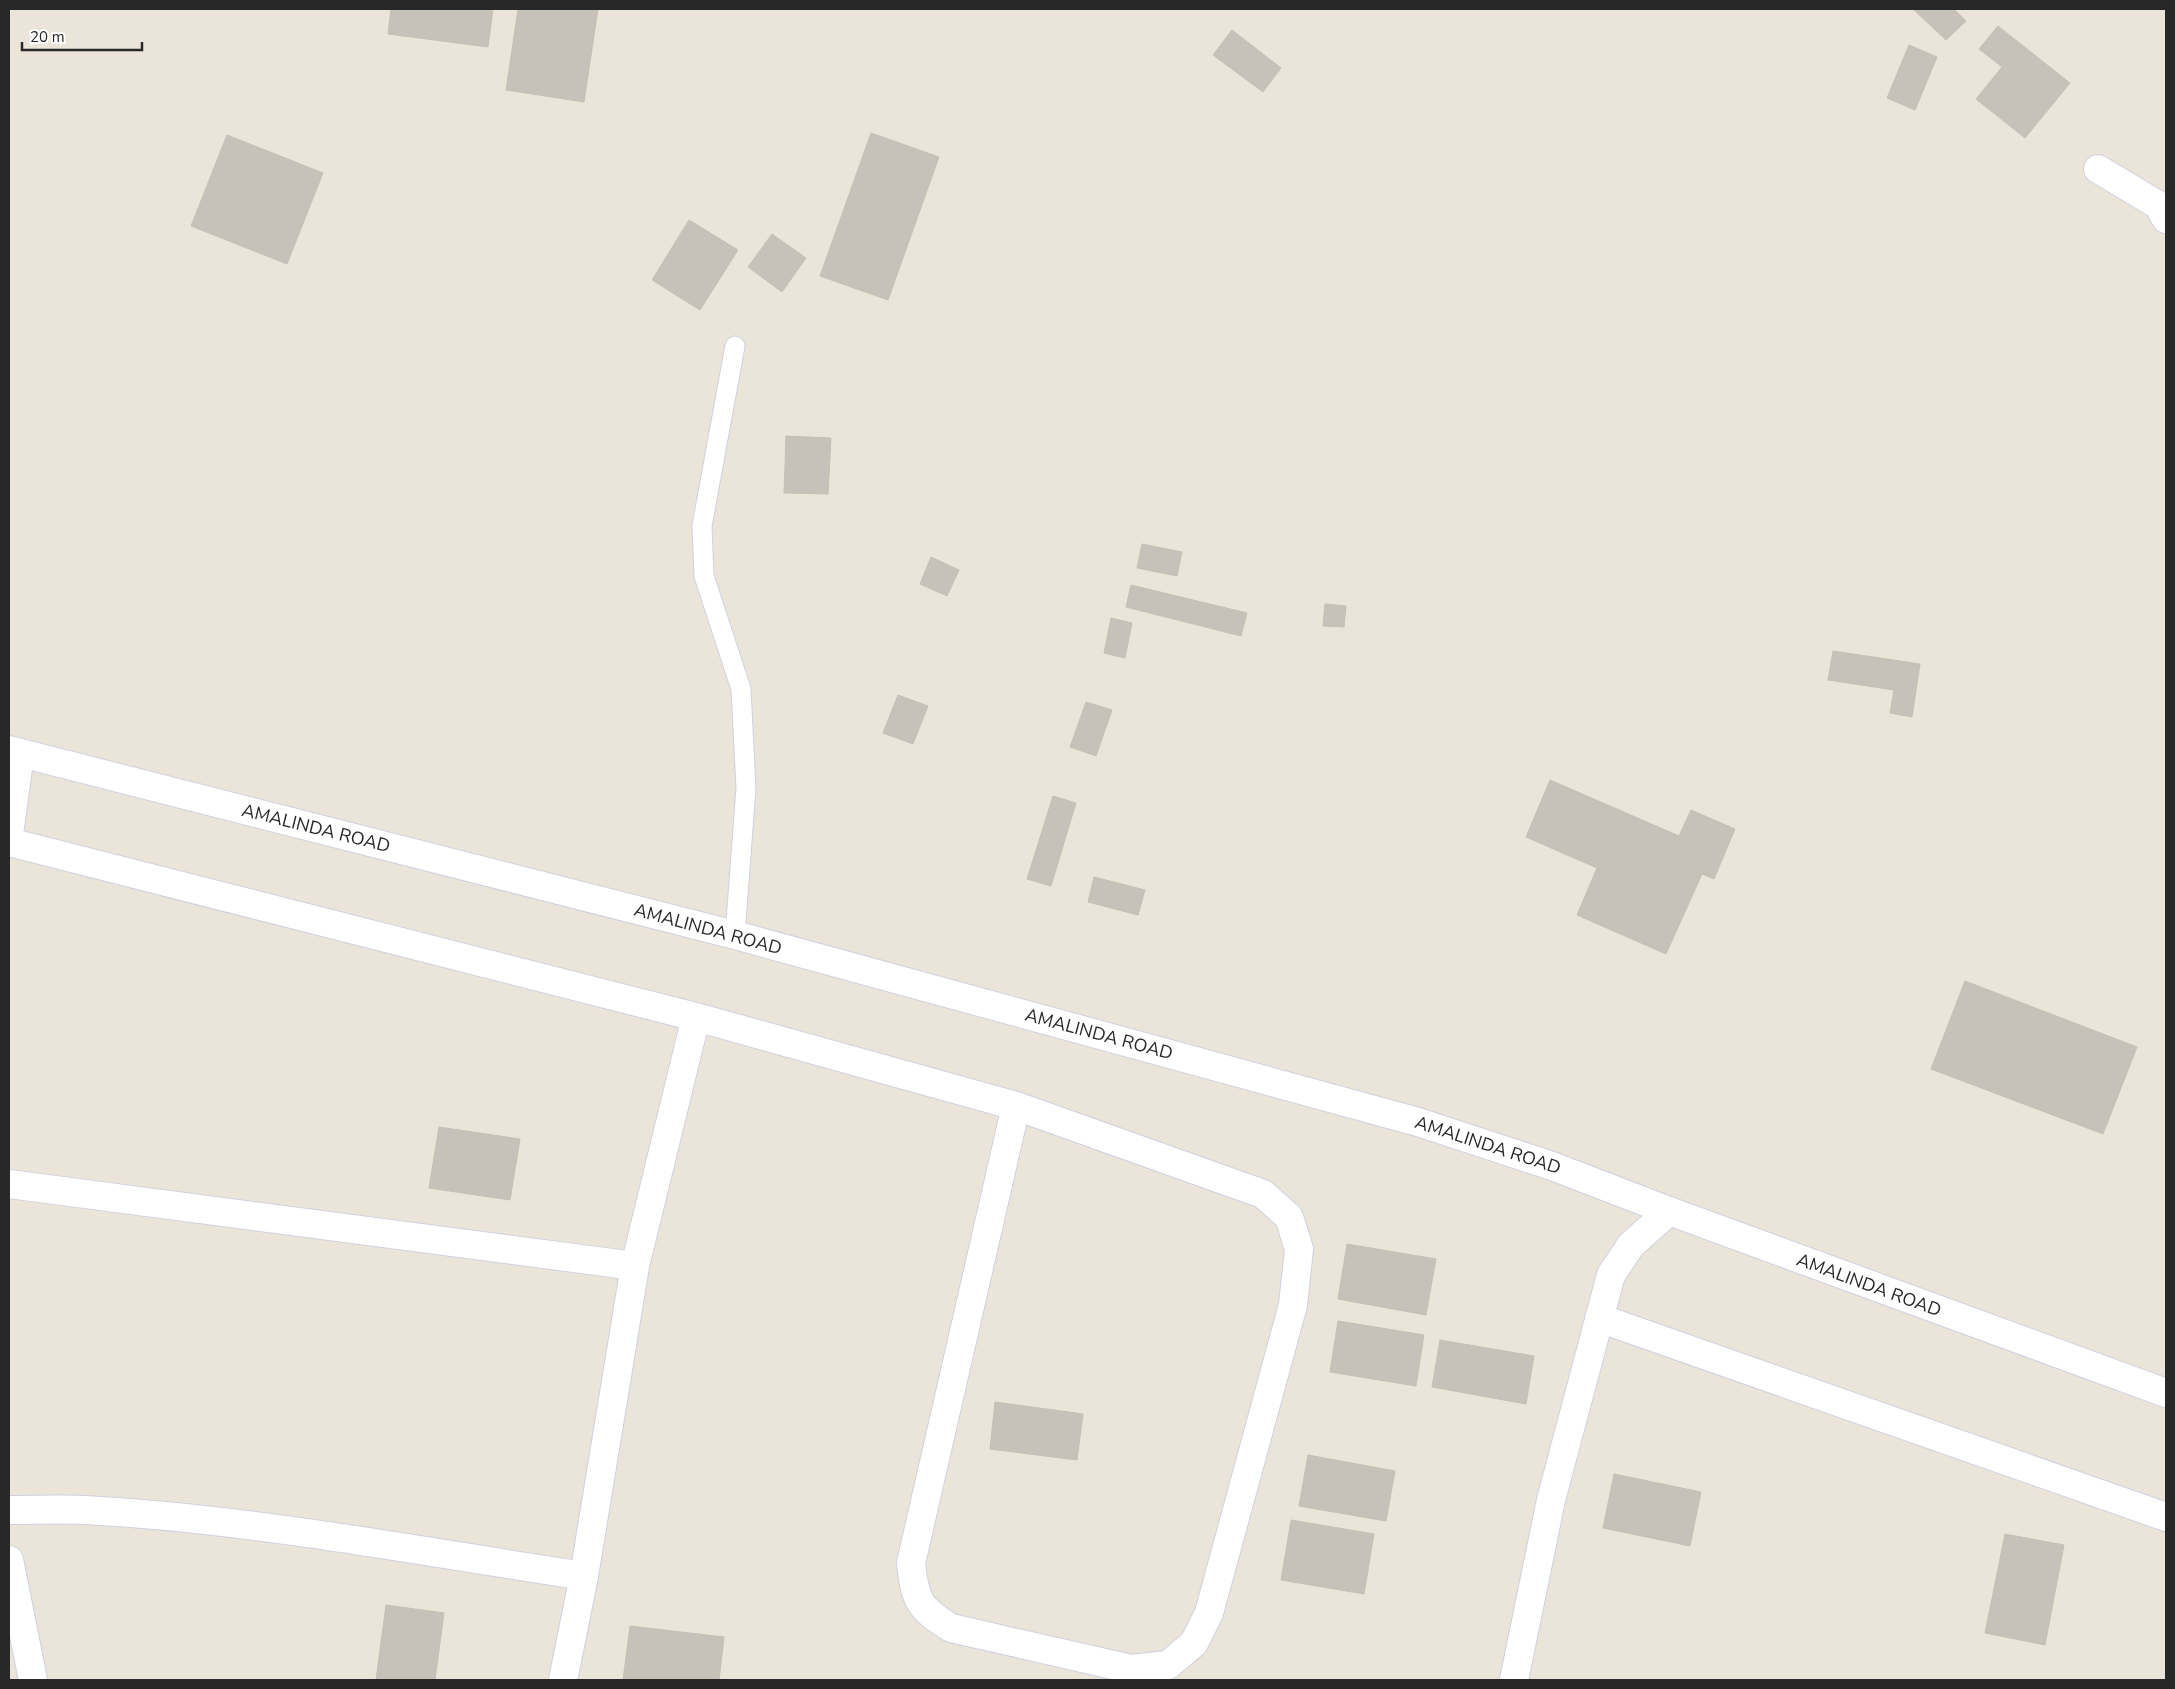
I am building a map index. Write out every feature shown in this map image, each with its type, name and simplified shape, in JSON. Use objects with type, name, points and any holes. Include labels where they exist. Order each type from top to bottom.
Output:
[{"type":"street","points":[[2098,169],[2158,205],[2166,219]]},
{"type":"street","points":[[9,834],[14,752]]},
{"type":"street","name":"AMALINDA ROAD","points":[[14,752],[735,935],[1418,1122],[1552,1166],[1669,1211],[2166,1393]]},
{"type":"street","points":[[9,842],[696,1017],[1016,1106],[1263,1194],[1289,1217],[1299,1249],[1294,1305],[1209,1613],[1194,1643],[1168,1665],[1131,1669],[951,1628],[928,1614],[914,1590],[911,1563],[1016,1106]]},
{"type":"street","points":[[563,1680],[584,1576],[635,1266],[696,1017]]},
{"type":"street","points":[[9,1184],[635,1266]]},
{"type":"street","points":[[1514,1680],[1551,1500],[1611,1274],[1631,1246],[1669,1211]]},
{"type":"street","points":[[1598,1318],[2166,1517]]},
{"type":"street","points":[[9,1510],[84,1510],[191,1519],[292,1531],[584,1576]]},
{"type":"street","points":[[9,1560],[33,1680]]},
{"type":"lane","points":[[734,346],[702,526],[704,576],[741,689],[746,788],[735,935]]},
{"type":"building","points":[[391,9],[493,9],[488,47],[388,34]]},
{"type":"building","points":[[518,9],[598,9],[584,102],[506,90]]},
{"type":"building","points":[[1913,9],[1954,9],[1966,21],[1946,40]]},
{"type":"building","points":[[1998,26],[2070,83],[2025,138],[1976,99],[2002,67],[1979,49]]},
{"type":"building","points":[[1232,30],[1281,68],[1263,92],[1213,55]]},
{"type":"building","points":[[1909,45],[1937,57],[1915,110],[1887,98]]},
{"type":"building","points":[[871,133],[939,157],[888,300],[820,276]]},
{"type":"building","points":[[227,135],[323,173],[287,264],[191,226]]},
{"type":"building","points":[[689,220],[738,250],[700,310],[652,280]]},
{"type":"building","points":[[772,234],[806,258],[782,292],[748,267]]},
{"type":"building","points":[[786,436],[831,438],[828,494],[784,493]]},
{"type":"building","points":[[1142,544],[1182,552],[1177,576],[1137,568]]},
{"type":"building","points":[[931,557],[959,570],[947,596],[920,584]]},
{"type":"building","points":[[1131,585],[1247,613],[1241,636],[1126,607]]},
{"type":"building","points":[[1325,604],[1346,606],[1344,627],[1323,626]]},
{"type":"building","points":[[1111,618],[1132,623],[1125,658],[1104,653]]},
{"type":"building","points":[[1833,651],[1920,664],[1912,717],[1890,713],[1894,690],[1828,680]]},
{"type":"building","points":[[898,695],[928,706],[913,744],[883,733]]},
{"type":"building","points":[[1086,702],[1112,710],[1096,756],[1070,747]]},
{"type":"building","points":[[1550,780],[1679,836],[1691,810],[1735,829],[1714,879],[1702,874],[1666,954],[1577,915],[1597,868],[1526,837]]},
{"type":"building","points":[[1053,796],[1076,803],[1051,886],[1027,879]]},
{"type":"building","points":[[1094,877],[1145,890],[1138,915],[1088,902]]},
{"type":"building","points":[[1965,981],[2137,1047],[2103,1134],[1931,1069]]},
{"type":"building","points":[[439,1127],[520,1139],[510,1200],[429,1188]]},
{"type":"building","points":[[1347,1244],[1436,1259],[1426,1315],[1338,1299]]},
{"type":"building","points":[[1338,1321],[1424,1335],[1416,1386],[1330,1372]]},
{"type":"building","points":[[1440,1340],[1534,1356],[1526,1404],[1432,1387]]},
{"type":"building","points":[[995,1402],[1083,1414],[1077,1460],[990,1449]]},
{"type":"building","points":[[1308,1455],[1395,1471],[1386,1521],[1299,1506]]},
{"type":"building","points":[[1614,1474],[1701,1492],[1690,1546],[1603,1528]]},
{"type":"building","points":[[1291,1520],[1374,1534],[1364,1594],[1281,1580]]},
{"type":"building","points":[[2005,1534],[2064,1545],[2045,1645],[1985,1633]]},
{"type":"building","points":[[386,1605],[444,1613],[435,1680],[376,1680]]},
{"type":"building","points":[[630,1626],[724,1637],[719,1680],[623,1680]]}]
